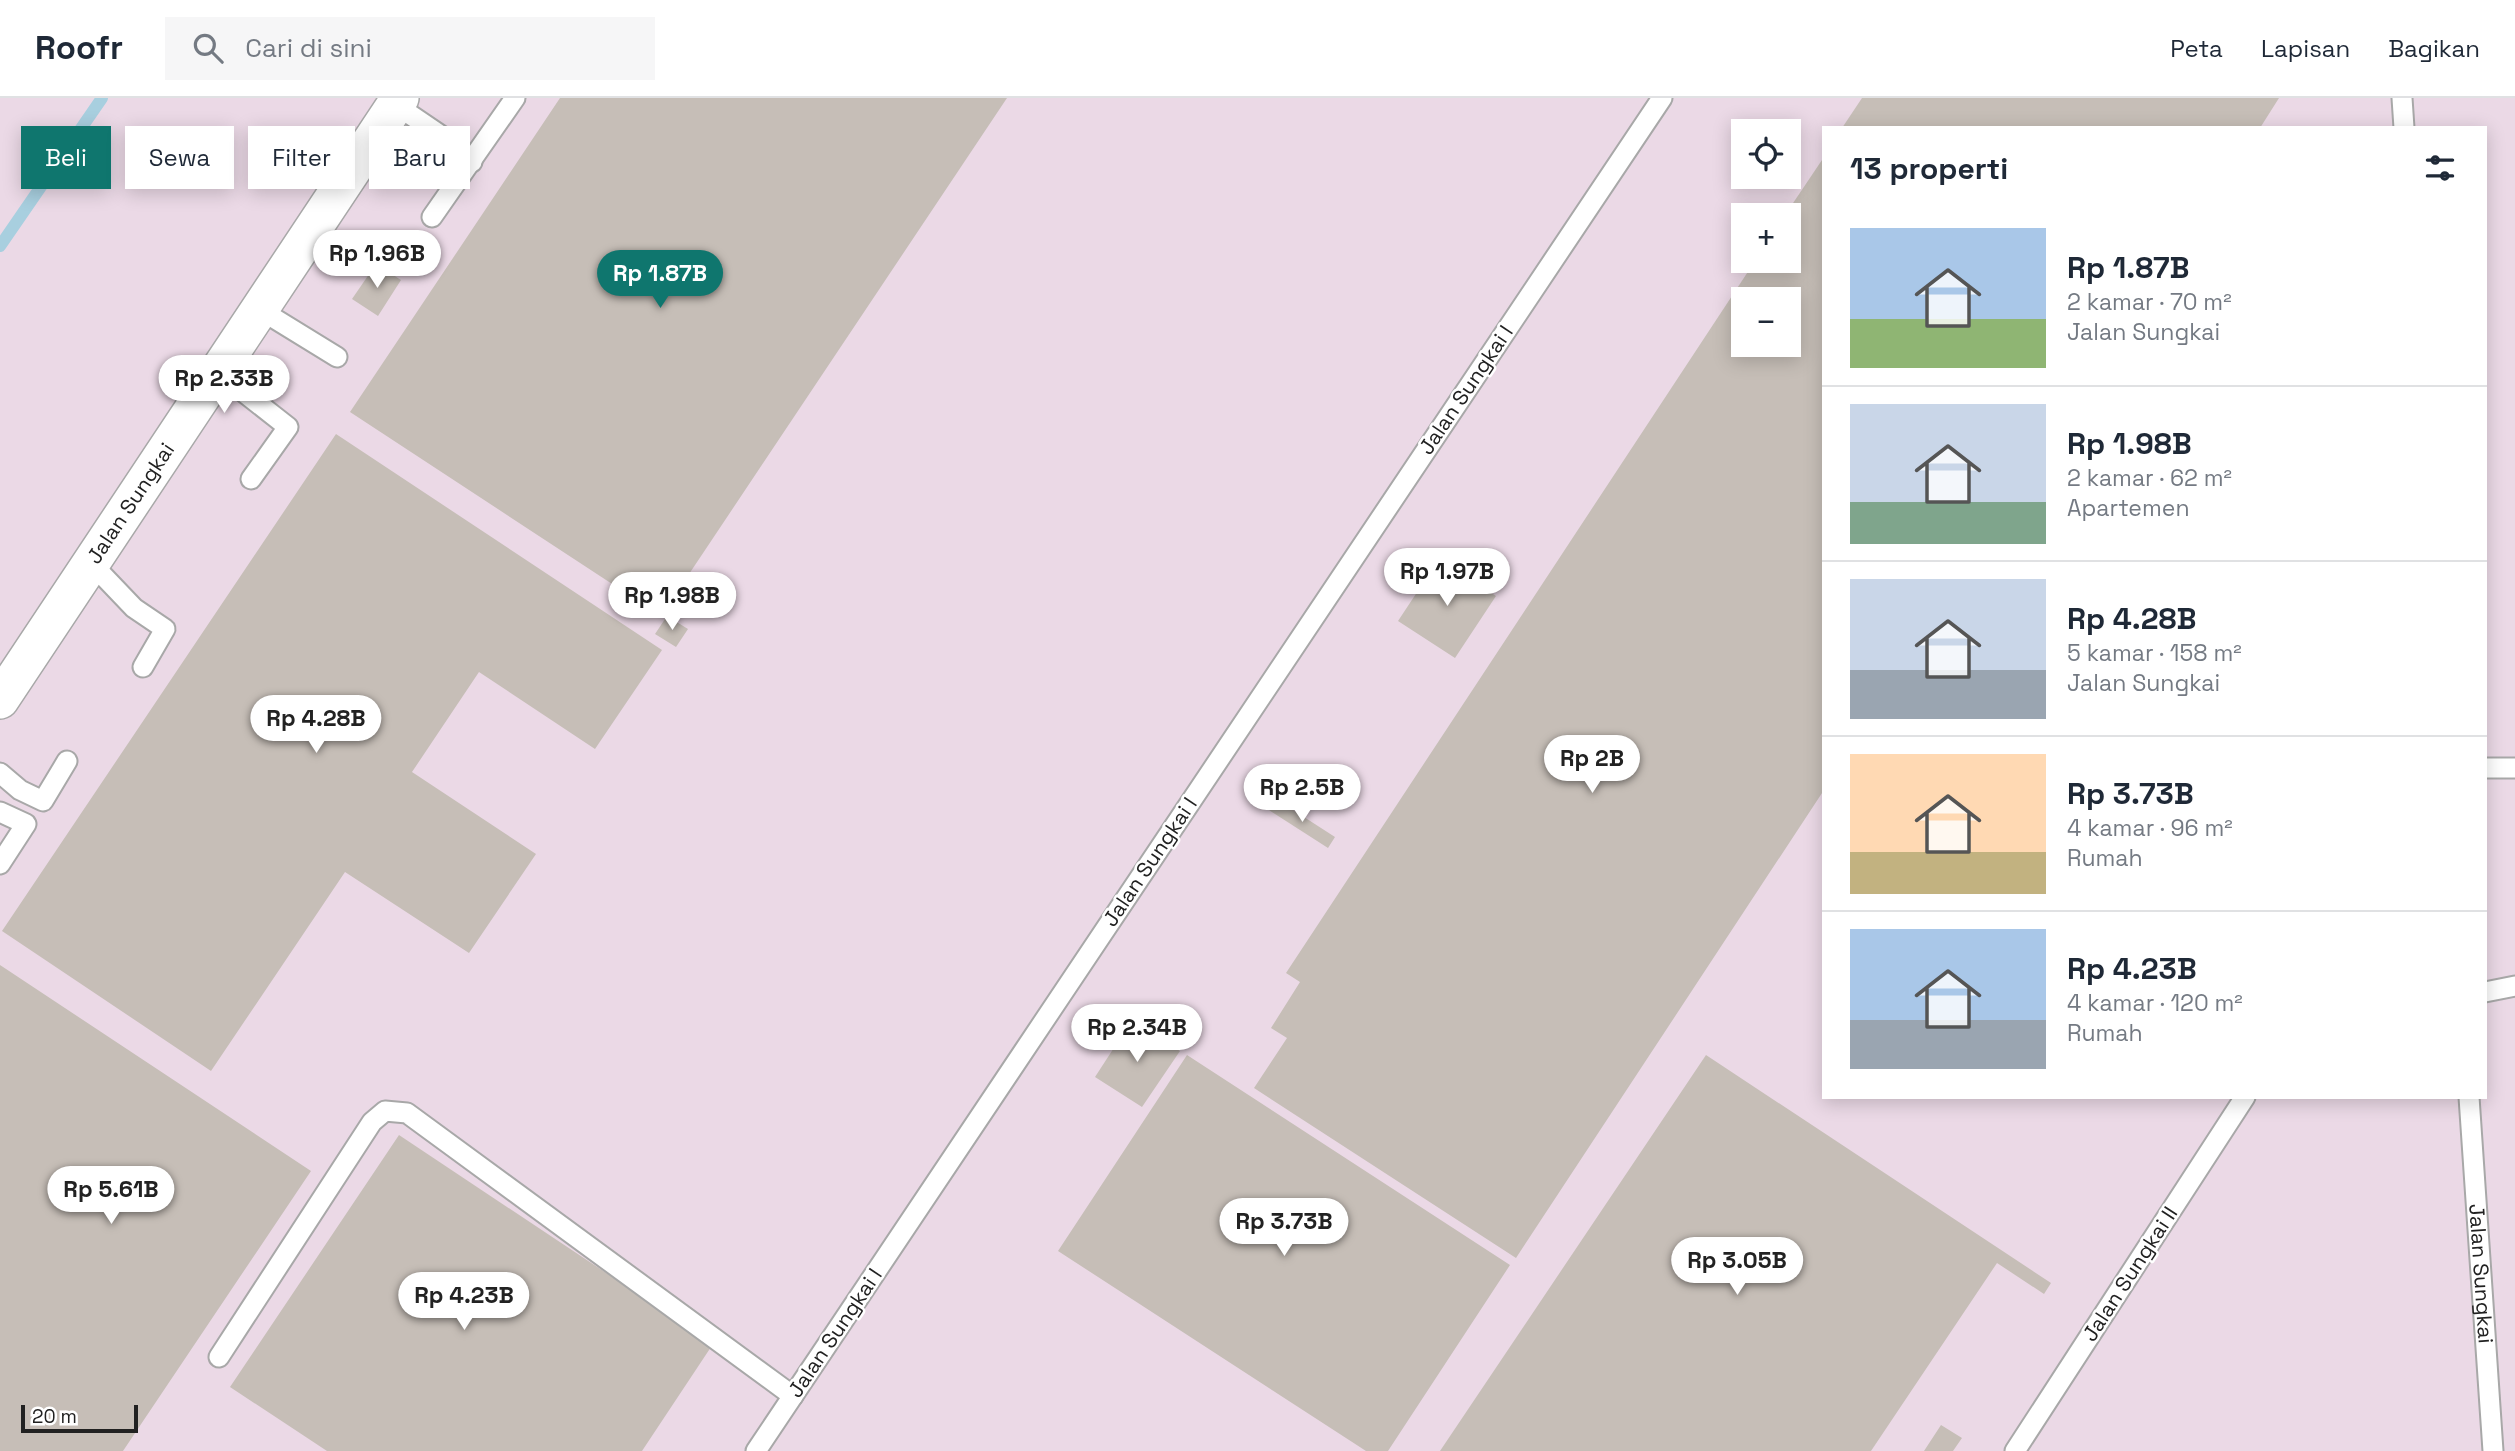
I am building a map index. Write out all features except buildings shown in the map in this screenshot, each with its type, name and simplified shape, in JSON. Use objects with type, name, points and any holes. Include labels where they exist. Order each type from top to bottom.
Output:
[{"type":"street","name":"Jalan Sungkai","points":[[0,700],[398,102]]},
{"type":"lane","points":[[432,217],[514,98]]},
{"type":"lane","name":"Jalan Sungkai I","points":[[756,1451],[1662,98]]},
{"type":"lane","points":[[2402,98],[2404,126]]},
{"type":"lane","points":[[398,102],[455,145],[472,162]]},
{"type":"lane","points":[[260,310],[337,357]]},
{"type":"lane","points":[[218,372],[289,427],[251,479]]},
{"type":"lane","points":[[90,564],[134,608],[165,629],[143,667]]},
{"type":"lane","points":[[0,773],[20,790],[43,801],[67,761]]},
{"type":"lane","points":[[2487,768],[2515,768]]},
{"type":"lane","points":[[0,811],[26,824],[0,864]]},
{"type":"lane","points":[[2487,992],[2515,986]]},
{"type":"lane","name":"Jalan Sungkai II","points":[[2015,1451],[2244,1099]]},
{"type":"lane","name":"Jalan Sungkai","points":[[2469,1099],[2493,1451]]},
{"type":"lane","points":[[219,1357],[372,1122],[385,1111],[407,1113],[793,1396]]},
{"type":"shaded area","points":[[0,98],[2515,98],[2515,1451],[0,1451]]},
{"type":"waterway","points":[[0,246],[102,98]]}]
